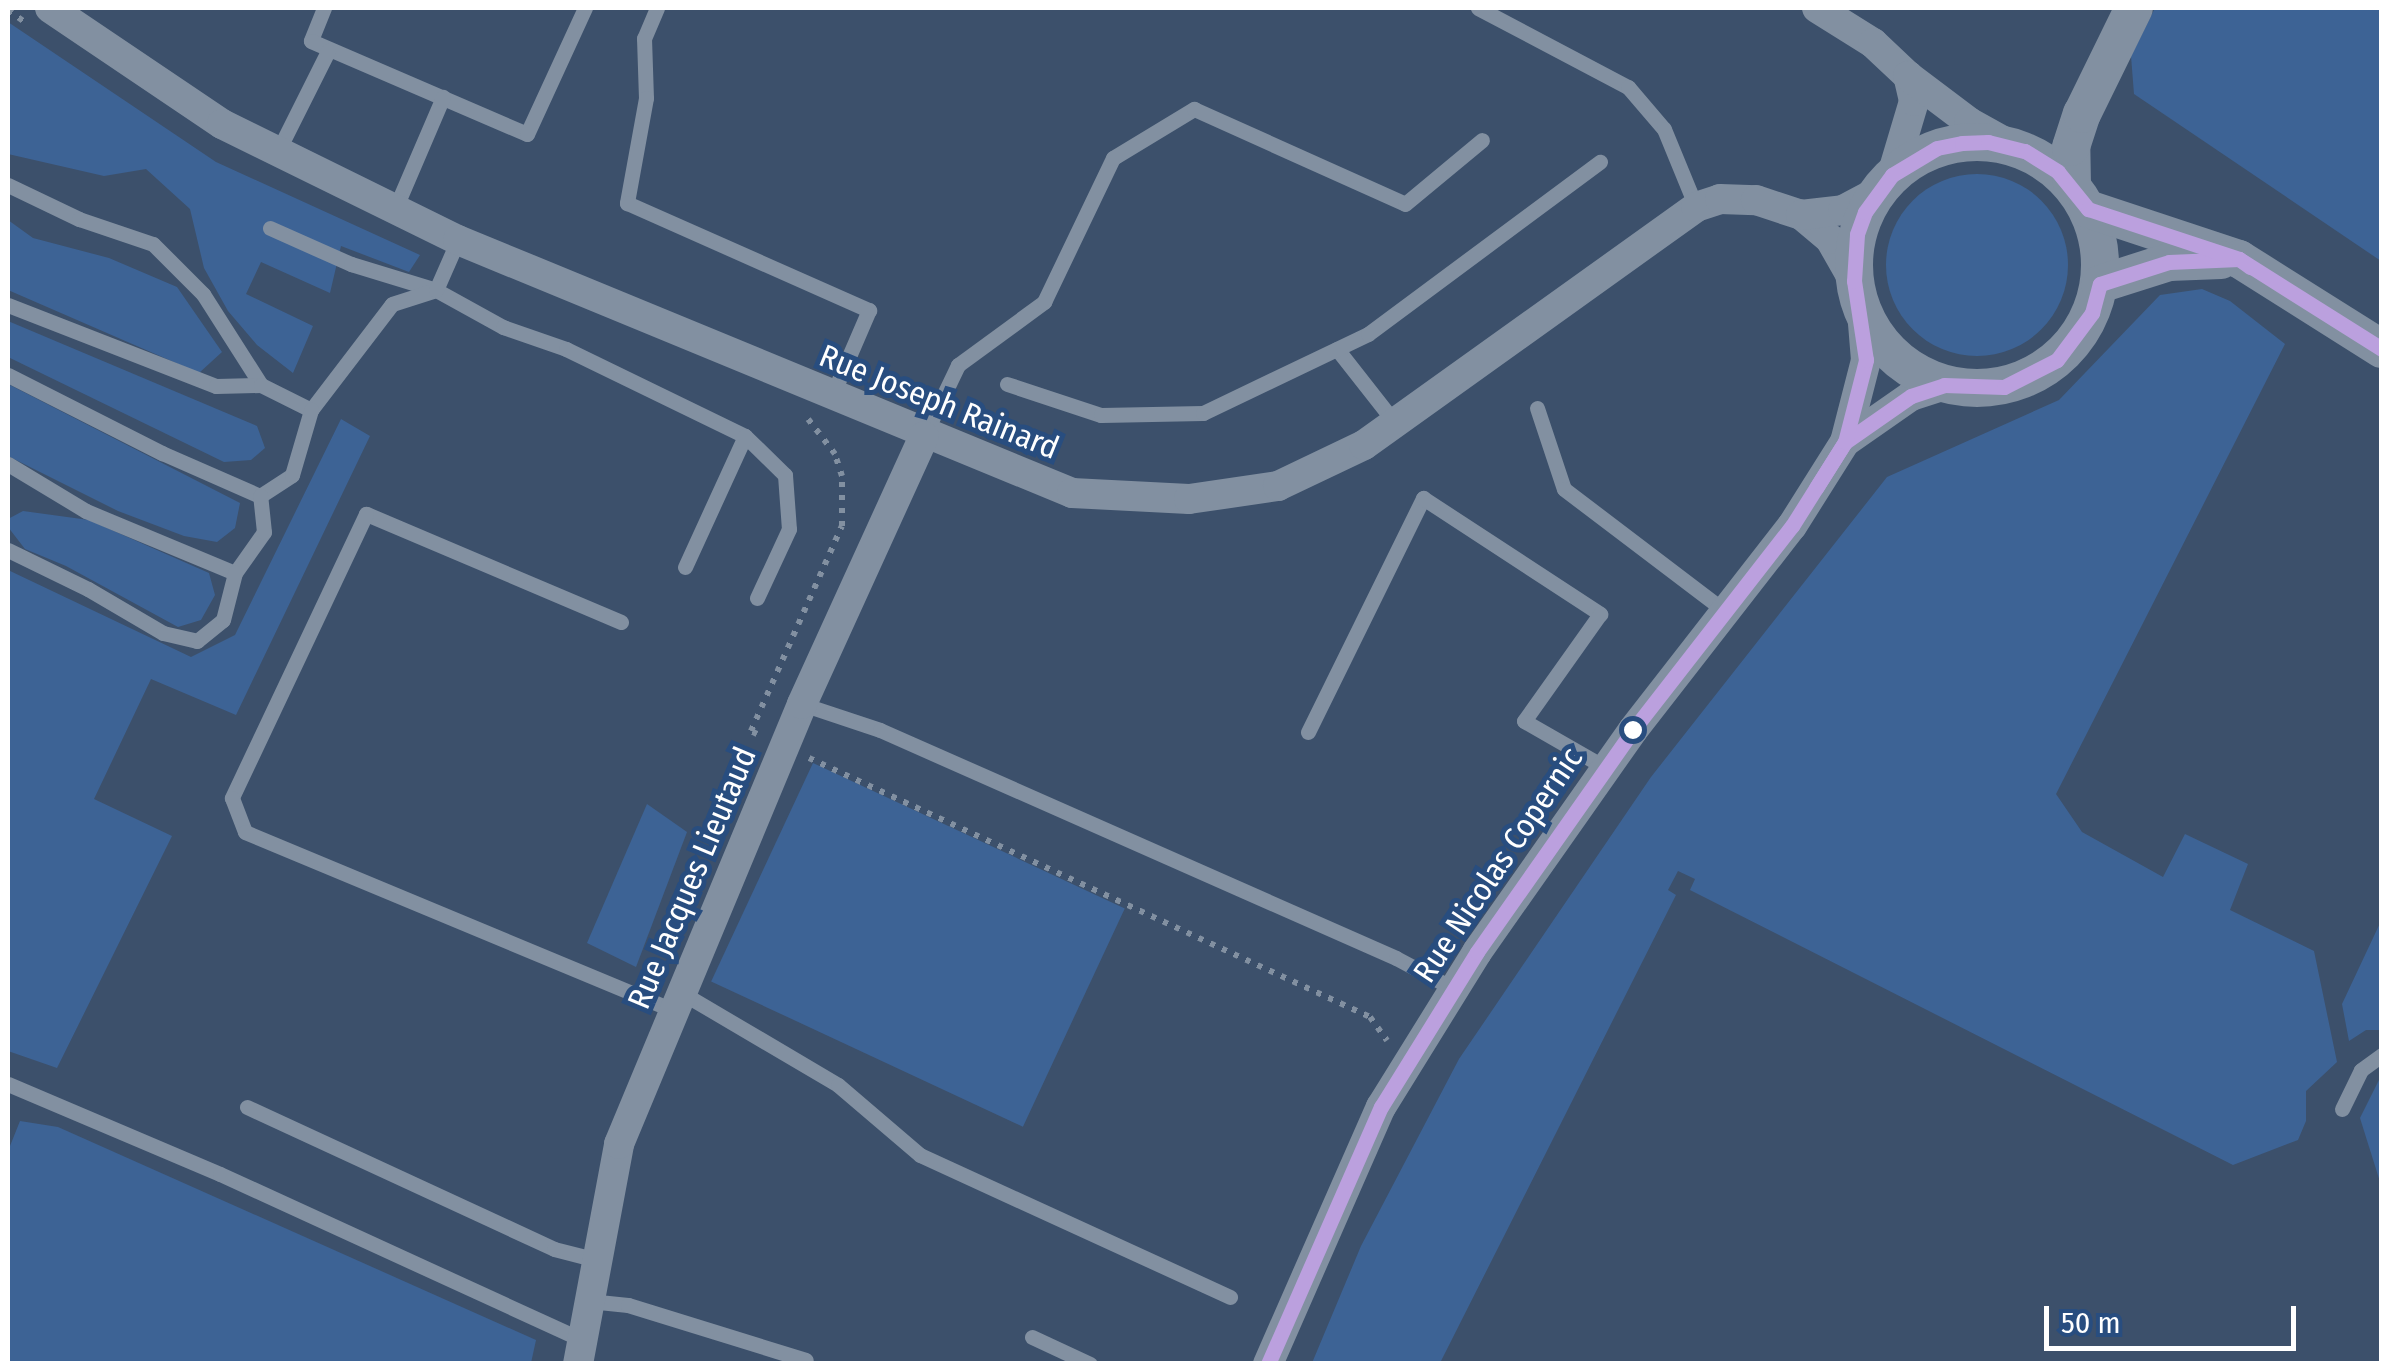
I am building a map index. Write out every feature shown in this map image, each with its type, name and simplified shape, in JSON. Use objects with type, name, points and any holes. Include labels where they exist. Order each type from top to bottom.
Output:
[{"type":"street","name":"Rue Joseph Rainard","points":[[50,8],[222,124],[458,240],[924,436],[1072,493],[1189,499],[1278,486],[1364,446],[1696,207],[1720,199],[1756,200],[1801,216]]},
{"type":"street","points":[[1817,8],[1873,42],[1908,76],[1969,122],[2019,149],[2080,198],[2238,260],[2382,350]]},
{"type":"street","points":[[1845,442],[1911,396],[1944,385],[2004,387],[2057,360],[2092,313],[2100,284],[2100,246],[2080,198],[2071,147],[2082,114],[2134,8]]},
{"type":"street","points":[[1845,442],[1866,360],[1858,296],[1857,234],[1885,183],[1914,102],[1908,76]]},
{"type":"street","points":[[1801,216],[1843,210],[1936,148],[1988,142],[2019,149],[2056,136],[2082,114]]},
{"type":"street","points":[[1801,216],[1830,239],[1873,332],[1904,365],[1944,385]]},
{"type":"street","points":[[2100,284],[2169,262],[2238,260]]},
{"type":"street","name":"Rue Jacques Lieutaud","points":[[581,1352],[619,1144],[802,704],[924,436]]},
{"type":"street","name":"Rue Nicolas Copernic","points":[[1268,1364],[1382,1107],[1454,989],[1606,768],[1792,526],[1845,442]]},
{"type":"lane","points":[[324,8],[311,41],[527,134],[585,8]]},
{"type":"lane","points":[[657,8],[644,38],[646,98],[626,204],[868,310],[832,396]]},
{"type":"lane","points":[[1478,8],[1628,87],[1664,128],[1696,207]]},
{"type":"lane","points":[[278,151],[328,51]]},
{"type":"lane","points":[[395,209],[443,97]]},
{"type":"lane","points":[[924,436],[958,366],[1044,302],[1112,158],[1194,109],[1405,204],[1482,140]]},
{"type":"lane","points":[[1007,384],[1101,415],[1203,413],[1368,334],[1600,162]]},
{"type":"lane","points":[[8,185],[79,219],[153,244],[202,294],[261,385]]},
{"type":"lane","points":[[270,228],[350,264],[436,290],[503,326],[566,350],[745,436],[784,476],[789,530],[757,598]]},
{"type":"lane","points":[[260,496],[292,475],[311,410],[392,304],[436,290],[458,240]]},
{"type":"lane","points":[[8,305],[216,386],[261,385],[311,410]]},
{"type":"lane","points":[[1337,348],[1395,423]]},
{"type":"lane","points":[[8,375],[162,454],[260,496]]},
{"type":"lane","points":[[1537,408],[1564,488],[1725,611]]},
{"type":"lane","points":[[685,567],[745,436]]},
{"type":"lane","points":[[8,467],[86,511],[235,573]]},
{"type":"lane","points":[[8,550],[88,589],[163,633],[197,641],[224,620],[235,573],[264,532],[260,496]]},
{"type":"lane","points":[[1308,732],[1423,498],[1600,614],[1524,721],[1606,768]]},
{"type":"lane","points":[[621,622],[366,514],[232,798],[244,832],[678,1002],[838,1085],[920,1154],[1230,1297]]},
{"type":"lane","points":[[802,704],[916,746],[1396,958],[1454,989]]},
{"type":"lane","points":[[2342,1109],[2361,1070],[2382,1055]]},
{"type":"lane","points":[[8,1084],[220,1174],[581,1352]]},
{"type":"lane","points":[[247,1107],[554,1249],[597,1260]]},
{"type":"lane","points":[[589,1301],[628,1304],[806,1360]]},
{"type":"lane","points":[[1032,1337],[1090,1364]]},
{"type":"path","points":[[803,756],[1370,1016],[1391,1046]]},
{"type":"shaded area","points":[[2155,8],[2381,8],[2381,261],[2134,94],[2131,56]]},
{"type":"shaded area","points":[[8,22],[216,162],[420,255],[409,272],[341,246],[330,293],[261,262],[246,294],[313,326],[293,373],[257,345],[228,311],[204,268],[190,209],[146,169],[104,176],[8,154]]},
{"type":"shaded area","points":[[1977,174],[2012,181],[2041,201],[2061,230],[2068,265],[2061,300],[2041,329],[2012,349],[1977,356],[1942,349],[1913,329],[1893,300],[1886,265],[1893,230],[1913,201],[1942,181]]},
{"type":"shaded area","points":[[8,220],[33,238],[109,258],[177,287],[222,352],[199,373],[8,290]]},
{"type":"shaded area","points":[[2202,289],[2230,301],[2285,344],[2056,794],[2082,832],[2163,877],[2185,834],[2248,864],[2230,910],[2314,951],[2337,1062],[2306,1091],[2306,1121],[2298,1140],[2233,1165],[1690,890],[1695,879],[1678,871],[1668,890],[1676,895],[1440,1363],[1312,1363],[1361,1246],[1459,1059],[1651,777],[1887,477],[2059,400],[2160,295]]},
{"type":"shaded area","points":[[8,321],[257,426],[265,448],[251,460],[224,462],[8,357]]},
{"type":"shaded area","points":[[8,384],[240,503],[235,528],[217,542],[184,536],[118,511],[8,456]]},
{"type":"shaded area","points":[[341,419],[370,436],[236,715],[151,679],[94,799],[172,836],[57,1068],[8,1051],[8,570],[191,657],[235,635]]},
{"type":"shaded area","points":[[23,511],[89,520],[209,573],[215,595],[201,620],[178,627],[66,566],[25,549],[8,527],[8,519]]},
{"type":"shaded area","points":[[813,763],[1125,908],[1023,1127],[711,981]]},
{"type":"shaded area","points":[[647,804],[687,832],[636,967],[587,943]]},
{"type":"shaded area","points":[[2381,921],[2381,1030],[2366,1030],[2349,1041],[2342,1004]]},
{"type":"shaded area","points":[[2382,1076],[2381,1185],[2360,1118]]},
{"type":"shaded area","points":[[20,1121],[58,1127],[536,1340],[531,1363],[8,1363],[8,1151]]},
{"type":"transit line","points":[[1268,1364],[1381,1107],[1477,952],[1633,730],[1792,526],[1845,442],[1866,360],[1854,281],[1857,234],[1865,212],[1892,175],[1937,148],[1962,143],[1988,142],[2025,151],[2058,172],[2088,209],[2239,259],[2382,349]]},
{"type":"transit line","points":[[1816,488],[1845,442],[1911,396],[1944,385],[2004,387],[2057,360],[2092,313],[2100,284],[2169,262],[2239,259],[2250,267]]}]
